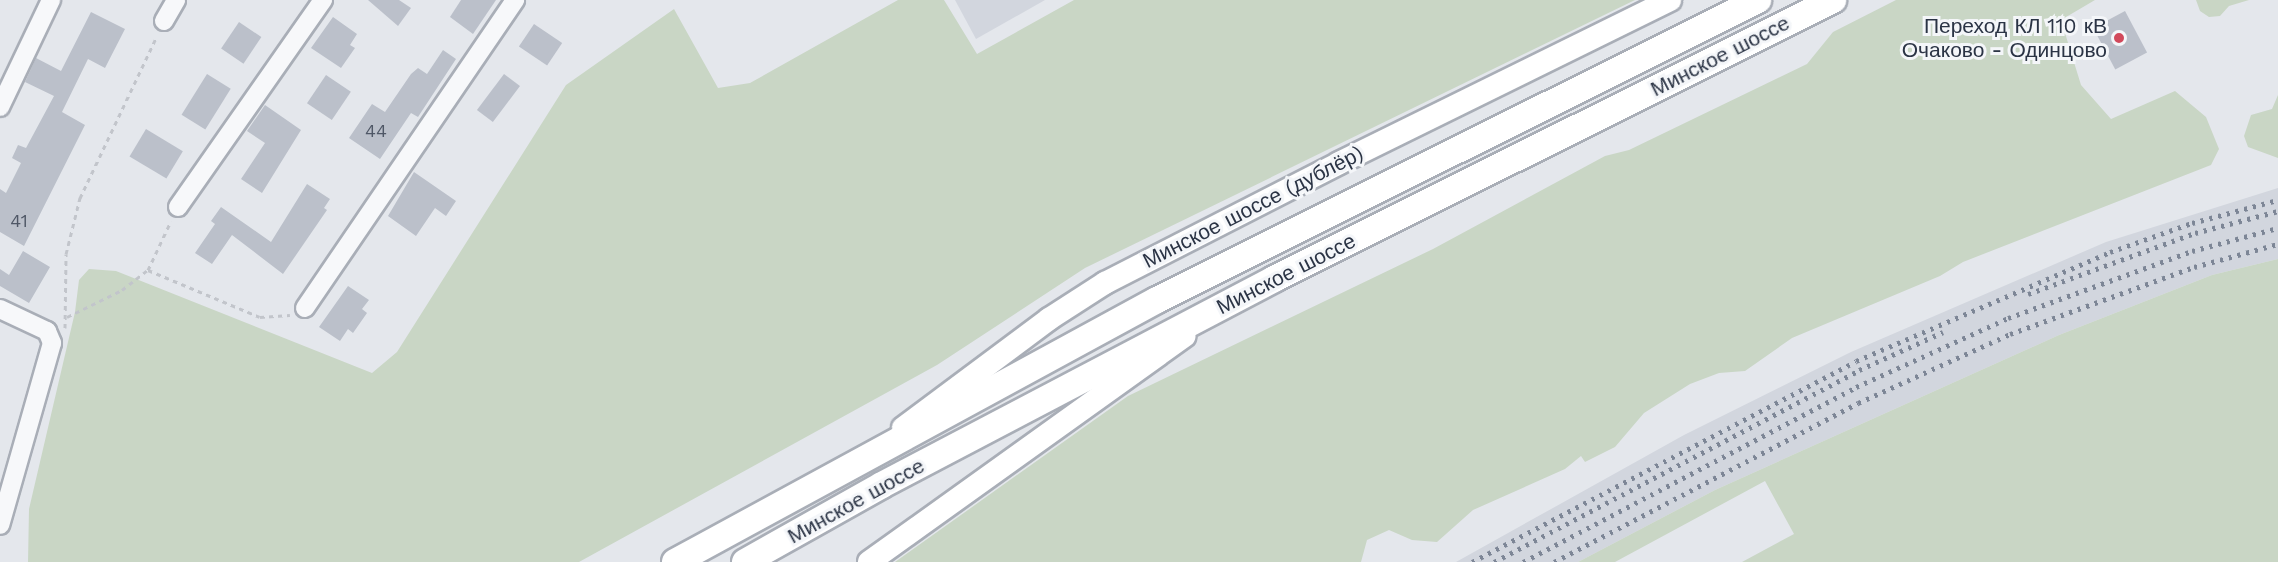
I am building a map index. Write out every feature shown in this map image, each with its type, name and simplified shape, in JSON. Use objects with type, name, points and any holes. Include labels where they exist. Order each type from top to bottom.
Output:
[{"type":"highway","name":"Минское шоссе","points":[[675,562],[861,458],[1157,300],[1758,0]]},
{"type":"highway","name":"Минское шоссе","points":[[745,562],[882,485],[1274,279],[1833,0]]},
{"type":"main road","name":"Минское шоссе (дублёр)","points":[[861,458],[1049,319],[1104,283],[1339,163],[1670,0]]},
{"type":"main road","points":[[869,562],[1062,427],[1128,375],[1274,279]]},
{"type":"street","points":[[0,107],[51,0]]},
{"type":"street","points":[[164,21],[176,0]]},
{"type":"street","points":[[178,207],[323,0]]},
{"type":"street","points":[[305,309],[515,0]]},
{"type":"street","points":[[0,309],[47,331],[52,343],[0,525]]},
{"type":"path","points":[[62,340],[68,317],[66,254],[80,198],[164,21]]},
{"type":"path","points":[[68,317],[122,290],[148,270],[178,207]]},
{"type":"path","points":[[148,270],[260,317],[288,316],[305,309]]},
{"type":"shaded area","points":[[955,0],[1045,0],[976,39]]},
{"type":"shaded area","points":[[2278,188],[2278,259],[2212,275],[2059,335],[1715,490],[1578,562],[1456,562],[1684,435],[1851,352],[2106,242]]},
{"type":"green space","points":[[898,0],[944,0],[977,54],[1074,0],[1635,0],[1085,268],[937,365],[579,562],[28,562],[29,509],[75,312],[79,280],[89,269],[116,271],[372,373],[397,352],[566,85],[674,9],[718,88],[750,83]]},
{"type":"green space","points":[[1896,0],[2095,0],[2061,20],[2081,85],[2111,119],[2175,91],[2206,117],[2219,149],[2211,165],[1963,262],[1940,276],[1792,338],[1745,371],[1719,373],[1690,384],[1644,413],[1615,447],[1585,462],[1581,456],[1565,469],[1473,510],[1437,542],[1412,540],[1389,530],[1367,540],[1361,562],[895,562],[1128,396],[1433,249],[1605,156],[1629,150],[1807,64],[1833,32]]},
{"type":"green space","points":[[2196,0],[2249,0],[2229,6],[2220,16],[2209,17],[2200,11]]},
{"type":"green space","points":[[2278,95],[2278,158],[2248,147],[2244,136],[2251,115],[2272,109]]},
{"type":"green space","points":[[2278,259],[2278,562],[1742,562],[1794,534],[1765,481],[1615,562],[1578,562],[1715,490],[2059,335],[2212,275]]},
{"type":"building","points":[[368,0],[399,0],[411,8],[398,26]]},
{"type":"building","points":[[461,0],[496,0],[473,34],[450,17]]},
{"type":"building","name":"Переход КЛ 110 кВ Очаково - Одинцово","points":[[2125,11],[2147,52],[2115,69],[2093,28]]},
{"type":"building","points":[[91,12],[125,29],[105,68],[88,59],[62,112],[85,125],[24,246],[0,232],[0,189],[6,193],[21,163],[12,158],[18,145],[26,148],[54,96],[25,82],[36,58],[61,71]]},
{"type":"building","points":[[333,17],[357,34],[350,45],[355,48],[341,68],[311,48]]},
{"type":"building","points":[[239,22],[261,37],[243,64],[221,49]]},
{"type":"building","points":[[534,24],[562,43],[547,65],[519,46]]},
{"type":"building","points":[[443,50],[456,59],[418,117],[411,113],[380,159],[349,138],[372,104],[385,112],[411,74],[418,68],[427,74]]},
{"type":"building","points":[[207,74],[231,89],[205,130],[182,115]]},
{"type":"building","points":[[504,74],[520,86],[493,122],[477,110]]},
{"type":"building","points":[[326,75],[351,92],[332,120],[307,103]]},
{"type":"building","points":[[265,105],[301,130],[262,193],[241,179],[265,143],[247,131]]},
{"type":"building","points":[[146,129],[183,151],[166,179],[130,156]]},
{"type":"building","points":[[414,172],[456,201],[446,216],[435,208],[416,236],[388,216]]},
{"type":"building","points":[[307,184],[330,199],[324,208],[327,210],[283,274],[232,235],[212,264],[195,253],[215,224],[211,221],[221,207],[271,242]]},
{"type":"building","points":[[23,251],[50,267],[29,303],[0,286],[0,269],[9,275]]},
{"type":"building","points":[[348,286],[369,300],[362,309],[367,313],[353,333],[348,329],[340,341],[319,327]]},
{"type":"railway","points":[[1472,562],[1856,361],[2110,252],[2192,223],[2278,200]]},
{"type":"railway","points":[[2028,294],[2195,233],[2278,211]]},
{"type":"railway","points":[[1523,562],[1856,387],[2008,318],[2192,251],[2278,228]]},
{"type":"railway","points":[[1554,562],[1858,403],[2010,334],[2194,267],[2278,244]]},
{"type":"railway","points":[[1494,562],[1859,370],[1943,332]]},
{"type":"place","name":"Переход КЛ 110 кВ Очаково - Одинцово","points":[[2119,38]]}]
